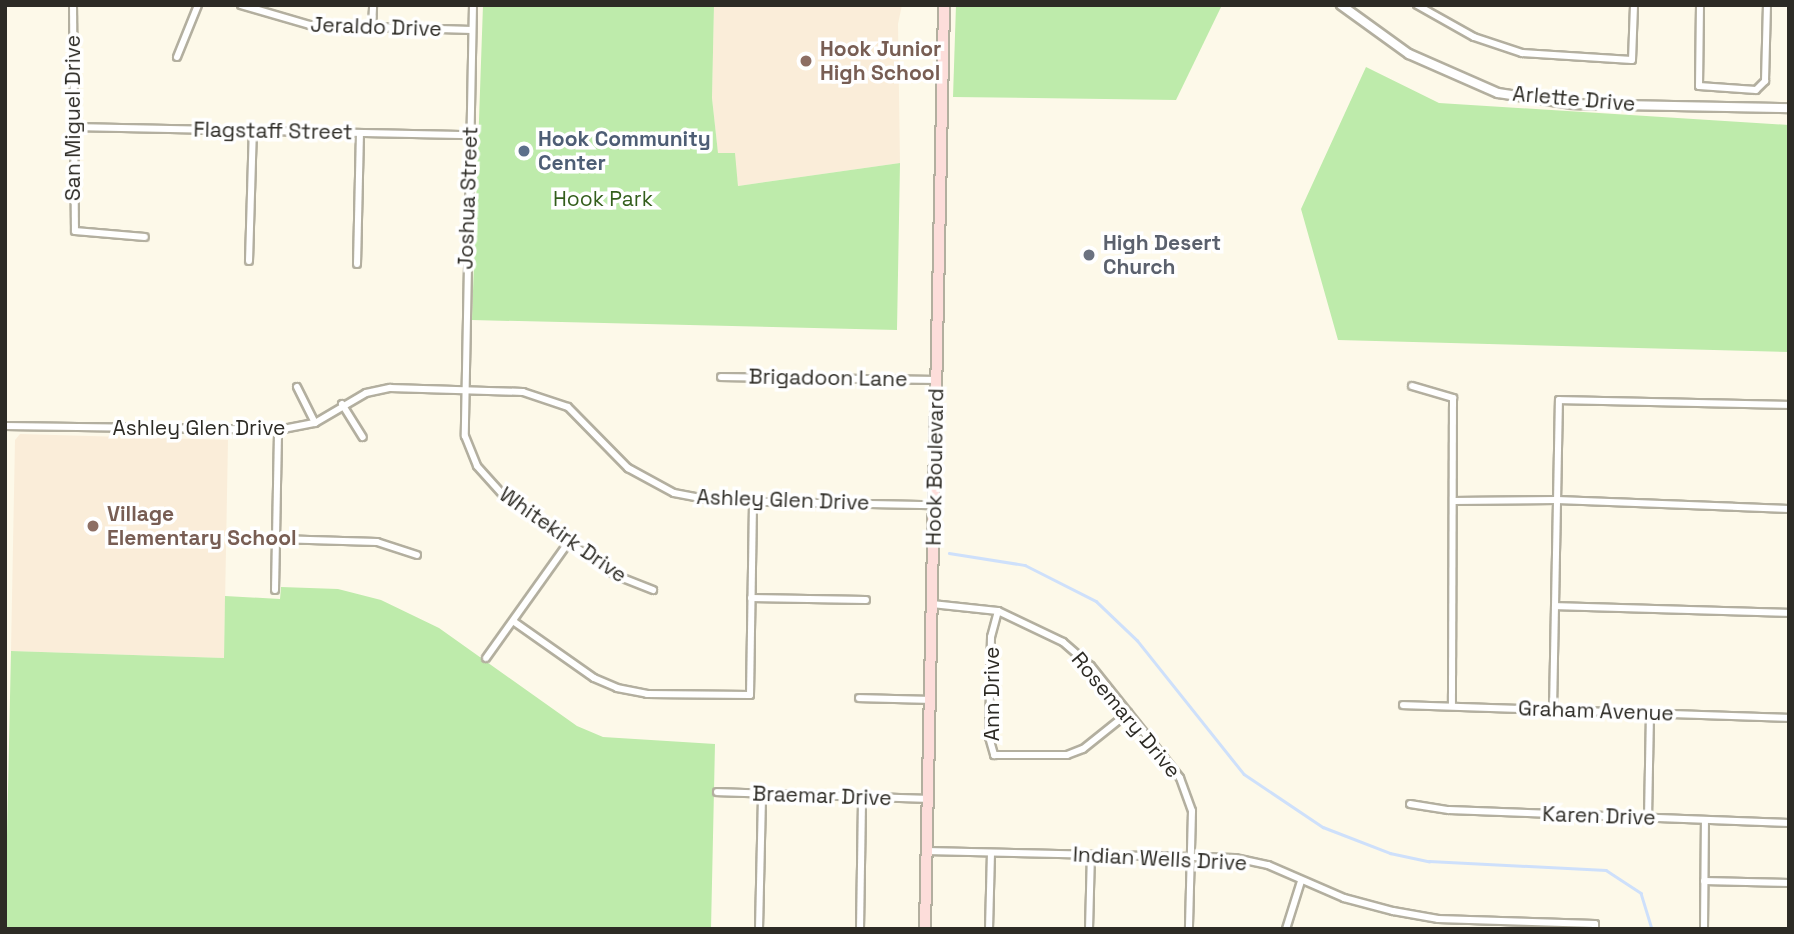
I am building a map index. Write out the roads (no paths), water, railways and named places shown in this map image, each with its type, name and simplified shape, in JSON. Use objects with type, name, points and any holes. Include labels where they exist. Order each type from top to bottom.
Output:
[{"type":"main road","name":"Hook Boulevard","points":[[925,929],[944,5]]},
{"type":"street","name":"San Miguel Drive","points":[[73,5],[71,77],[76,127],[75,230],[145,237]]},
{"type":"street","points":[[177,57],[198,5]]},
{"type":"street","name":"Jeraldo Drive","points":[[241,5],[293,23],[472,30]]},
{"type":"street","points":[[372,27],[373,5]]},
{"type":"street","name":"Joshua Street","points":[[462,390],[473,5]]},
{"type":"street","name":"Arlette Drive","points":[[1341,5],[1409,54],[1498,93],[1572,104],[1789,108]]},
{"type":"street","points":[[1417,5],[1474,37],[1522,53],[1632,60],[1634,5]]},
{"type":"street","points":[[1700,5],[1699,86],[1763,88],[1767,5]]},
{"type":"street","name":"Flagstaff Street","points":[[76,127],[470,135]]},
{"type":"street","points":[[249,261],[253,130]]},
{"type":"street","points":[[357,264],[360,133]]},
{"type":"street","name":"Brigadoon Lane","points":[[721,377],[936,380]]},
{"type":"street","points":[[1412,386],[1453,398],[1452,706]]},
{"type":"street","points":[[297,387],[315,422]]},
{"type":"street","name":"Ashley Glen Drive","points":[[5,426],[278,430],[315,422],[342,404],[390,388],[523,392],[551,398],[583,419],[610,452],[653,484],[697,499],[934,505]]},
{"type":"street","name":"Whitekirk Drive","points":[[462,390],[464,436],[477,466],[504,496],[615,575],[653,590]]},
{"type":"street","points":[[1553,710],[1559,400],[1789,405]]},
{"type":"street","points":[[342,404],[363,437]]},
{"type":"street","points":[[275,590],[278,430]]},
{"type":"street","points":[[1453,501],[1557,500],[1789,509]]},
{"type":"street","points":[[513,621],[594,678],[617,688],[647,694],[750,695],[753,502]]},
{"type":"street","points":[[276,539],[377,542],[417,555]]},
{"type":"street","points":[[486,658],[568,543]]},
{"type":"street","points":[[751,598],[866,600]]},
{"type":"street","name":"Rosemary Drive","points":[[932,604],[998,611],[1063,642],[1091,666],[1188,795],[1191,857],[1189,929]]},
{"type":"street","points":[[1555,606],[1789,613]]},
{"type":"street","name":"Ann Drive","points":[[998,611],[991,637],[989,737],[994,755],[1067,755],[1083,749],[1128,713]]},
{"type":"street","points":[[859,698],[930,700]]},
{"type":"street","name":"Graham Avenue","points":[[1402,705],[1789,718]]},
{"type":"street","points":[[1648,818],[1650,713]]},
{"type":"street","name":"Braemar Drive","points":[[717,792],[928,799]]},
{"type":"street","points":[[759,929],[762,793]]},
{"type":"street","points":[[860,929],[862,797]]},
{"type":"street","name":"Karen Drive","points":[[1410,804],[1449,810],[1789,822]]},
{"type":"street","points":[[1703,929],[1705,820]]},
{"type":"street","name":"Indian Wells Drive","points":[[926,851],[1247,860],[1344,898],[1437,919],[1595,926]]},
{"type":"street","points":[[989,929],[991,853]]},
{"type":"street","points":[[1089,929],[1091,855]]},
{"type":"street","points":[[1286,929],[1301,881]]},
{"type":"street","points":[[1704,881],[1789,883]]},
{"type":"waterway","points":[[949,553],[1025,565],[1096,601],[1137,640],[1244,774],[1323,827],[1390,853],[1429,861],[1606,870],[1641,893],[1652,929]]},
{"type":"place","name":"Hook Junior High School","points":[[806,61]]},
{"type":"place","name":"Hook Community Center","points":[[524,151]]},
{"type":"place","name":"High Desert Church","points":[[1089,255]]},
{"type":"place","name":"Village Elementary School","points":[[93,526]]},
{"type":"park label","name":"Hook Park","points":[[603,199]]}]
